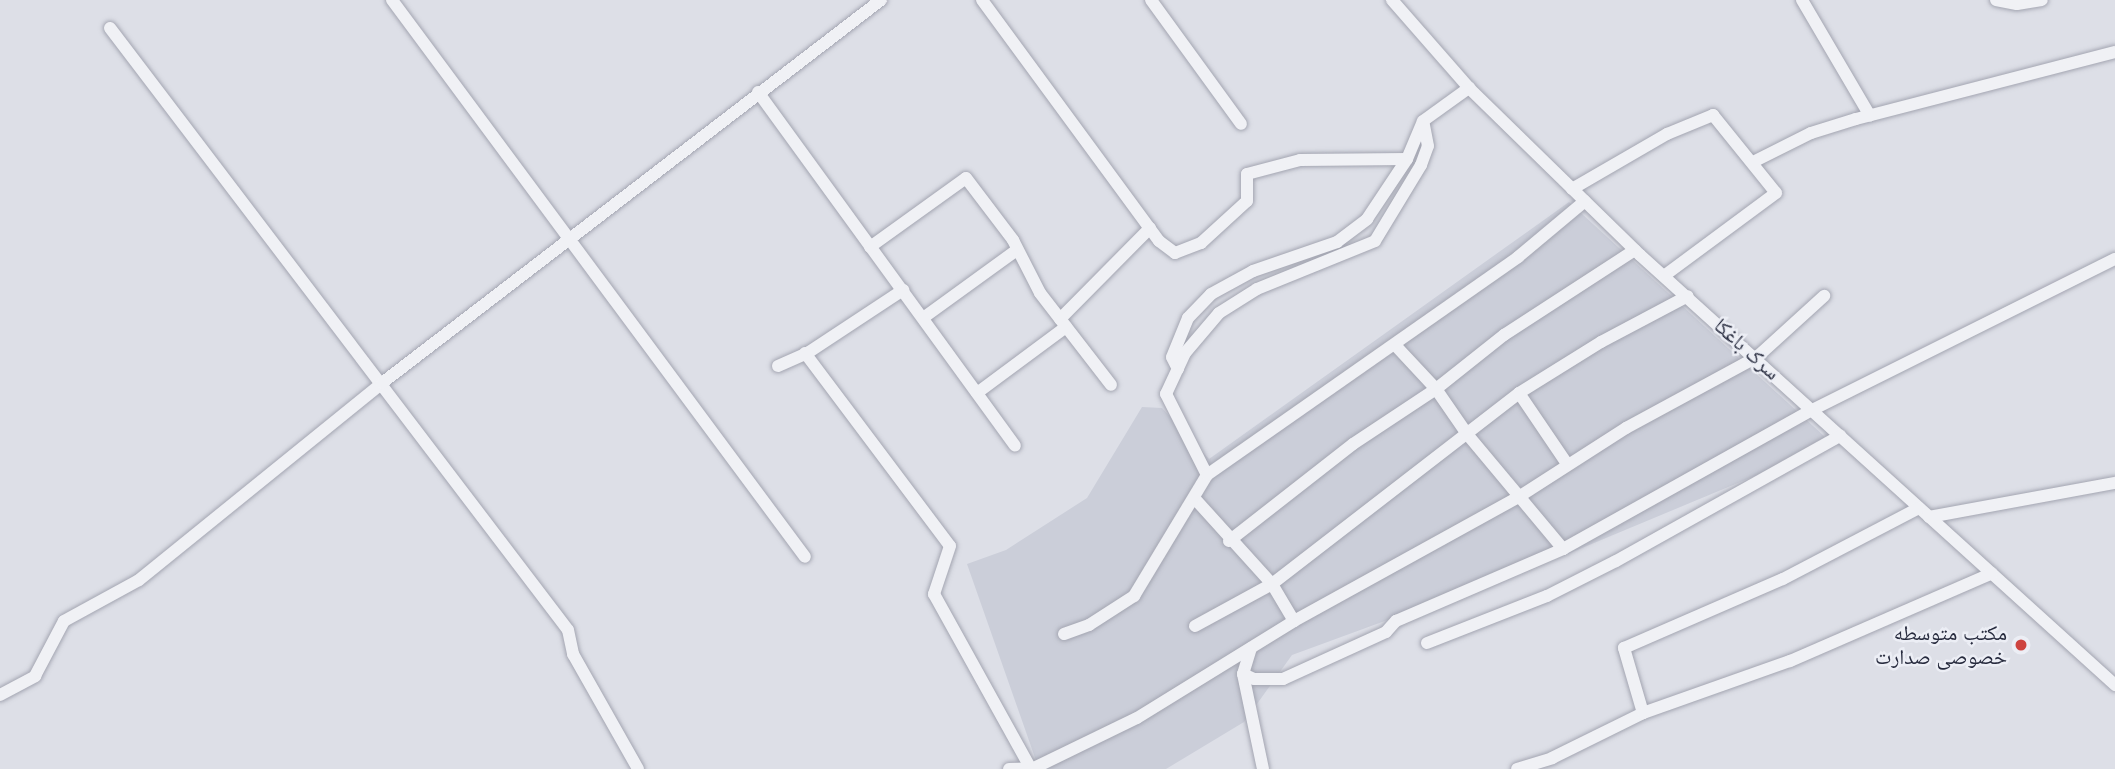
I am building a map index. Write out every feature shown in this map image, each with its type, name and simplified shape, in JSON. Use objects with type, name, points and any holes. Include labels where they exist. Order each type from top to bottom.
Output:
[{"type":"street","points":[[392,0],[805,557]]},
{"type":"street","points":[[0,695],[35,676],[64,621],[139,580],[382,383],[881,0]]},
{"type":"street","points":[[982,0],[1150,228],[1175,253],[1201,243],[1247,201],[1247,174],[1300,160],[1407,159]]},
{"type":"street","points":[[1151,0],[1241,124]]},
{"type":"street","name":"سرک باغکا","points":[[1392,0],[1469,88],[1635,250],[2115,685]]},
{"type":"street","points":[[1802,0],[1870,116]]},
{"type":"street","points":[[1996,0],[2042,0]]},
{"type":"street","points":[[110,28],[568,630],[573,654],[638,769]]},
{"type":"street","points":[[1753,162],[1811,134],[1870,116],[2115,52]]},
{"type":"street","points":[[1178,369],[1172,357],[1188,318],[1211,294],[1253,271],[1337,242],[1367,219],[1407,159],[1423,121],[1469,88]]},
{"type":"street","points":[[758,92],[1015,446]]},
{"type":"street","points":[[1572,189],[1667,134],[1713,115],[1776,193],[1664,276]]},
{"type":"street","points":[[1207,475],[1166,394],[1178,369],[1219,313],[1257,289],[1375,242],[1421,164],[1428,146],[1423,121]]},
{"type":"street","points":[[870,247],[962,178],[969,181],[1017,250],[1021,264],[1111,385]]},
{"type":"street","points":[[1064,634],[1089,625],[1134,596],[1196,500],[1207,475],[1518,257],[1585,201]]},
{"type":"street","points":[[977,393],[1063,323],[1150,228]]},
{"type":"street","points":[[923,318],[1017,250]]},
{"type":"street","points":[[1229,541],[1353,444],[1436,389],[1504,335],[1635,250]]},
{"type":"street","points":[[1243,674],[1254,679],[1283,679],[1386,632],[1396,621],[1563,549],[1812,410],[2115,259]]},
{"type":"street","points":[[778,366],[804,353],[903,290]]},
{"type":"street","points":[[1195,626],[1272,584],[1519,393],[1601,342],[1688,296]]},
{"type":"street","points":[[1009,769],[1031,768],[1061,757],[1137,718],[1294,621],[1517,498],[1567,464],[1757,358],[1824,296]]},
{"type":"street","points":[[1395,345],[1436,389],[1466,434],[1517,498],[1563,549]]},
{"type":"street","points":[[804,353],[950,546],[934,594],[1031,768]]},
{"type":"street","points":[[1519,393],[1567,464]]},
{"type":"street","points":[[1427,643],[1547,596],[1616,561],[1840,436]]},
{"type":"street","points":[[1643,713],[1624,648],[1783,579],[1924,512],[2115,483]]},
{"type":"street","points":[[1196,500],[1229,541],[1272,584],[1294,621]]},
{"type":"street","points":[[1517,769],[1552,758],[1643,713],[1790,661],[1992,573]]},
{"type":"street","points":[[1251,648],[1243,674],[1263,769]]},
{"type":"street","points":[[2101,672],[2115,667]]},
{"type":"shaded area","points":[[1569,202],[1825,437],[1757,475],[1570,553],[1292,655],[1244,722],[1166,769],[1039,769],[967,564],[1006,550],[1087,498],[1142,407],[1162,408],[1209,459]]},
{"type":"place","name":"مکتب متوسطه خصوصی صدارت","points":[[2021,645]]}]
